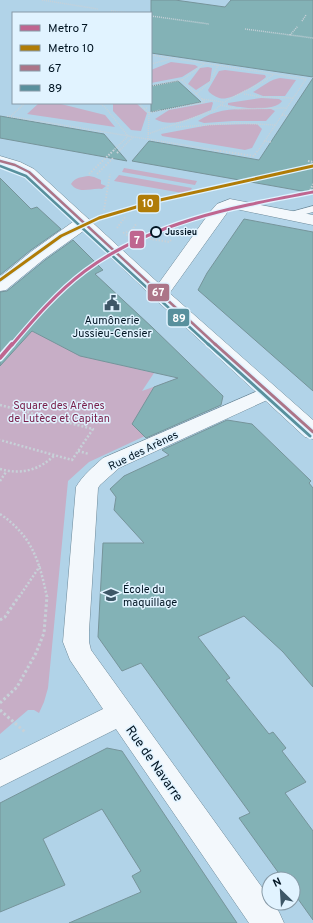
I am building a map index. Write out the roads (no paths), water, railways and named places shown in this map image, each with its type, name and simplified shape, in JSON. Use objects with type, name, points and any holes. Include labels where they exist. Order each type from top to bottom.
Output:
[{"type":"street","points":[[1,162],[15,165],[29,172],[160,294],[313,432]]},
{"type":"street","points":[[160,294],[223,207],[230,204],[236,204],[313,220]]},
{"type":"street","points":[[0,286],[38,255],[83,223]]},
{"type":"street","name":"Rue des Arènes","points":[[120,714],[79,653],[76,642],[87,488],[92,480],[111,464],[269,392]]},
{"type":"street","name":"Rue de Navarre","points":[[0,774],[120,714],[268,923]]},
{"type":"lane","points":[[291,215],[313,209]]},
{"type":"metro line","name":"10","points":[[0,280],[61,236],[99,218],[160,200],[313,166]]},
{"type":"metro line","name":"7","points":[[0,358],[41,312],[73,280],[111,254],[137,240],[194,218],[224,210],[313,192]]},
{"type":"place","name":"Jussieu","points":[[156,232]]},
{"type":"place","name":"Aumônerie Jussieu-Censier","points":[[112,303]]},
{"type":"place","name":"École du maquillage","points":[[111,595]]},
{"type":"park label","name":"Square des Arènes de Lutèce et Capitan","points":[[59,411]]}]
